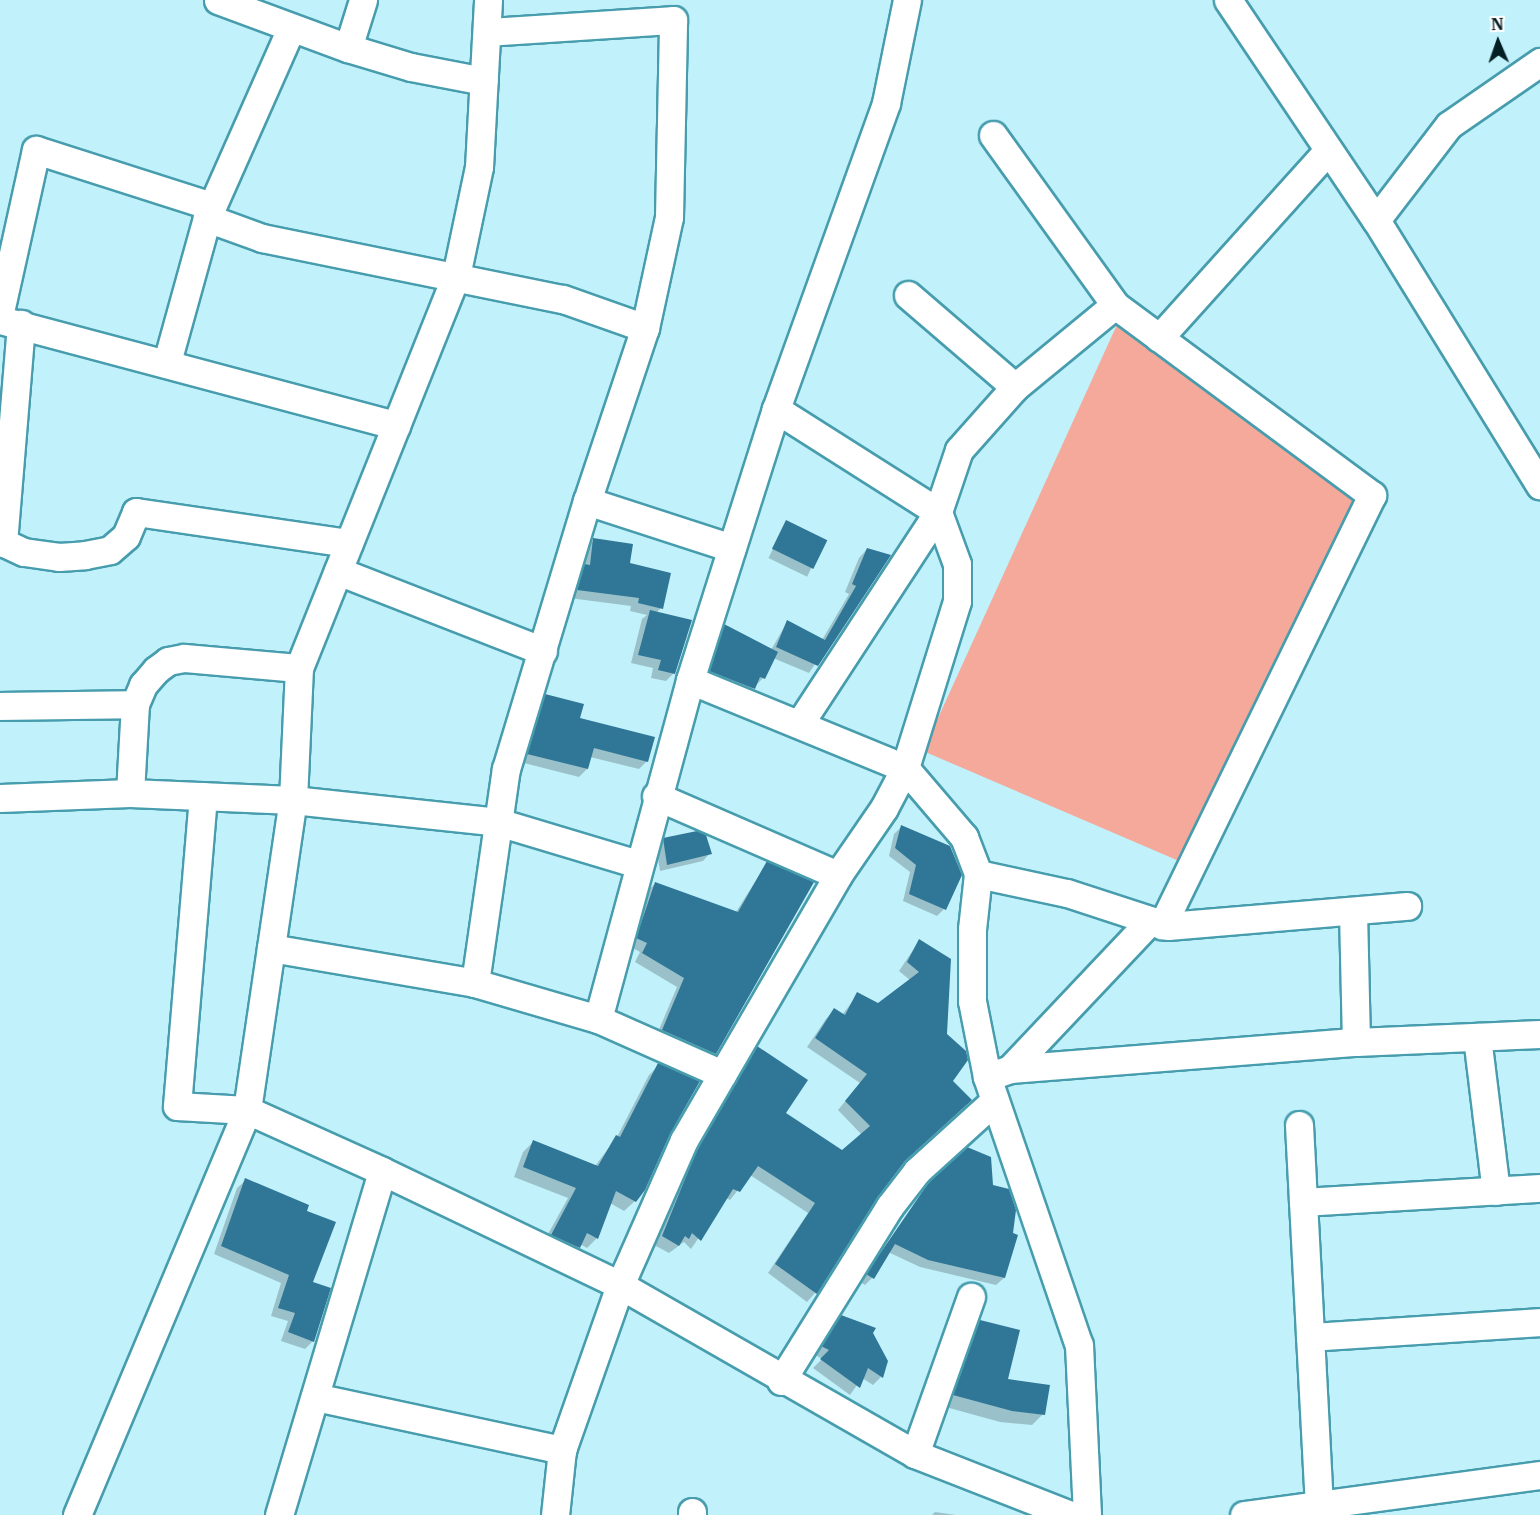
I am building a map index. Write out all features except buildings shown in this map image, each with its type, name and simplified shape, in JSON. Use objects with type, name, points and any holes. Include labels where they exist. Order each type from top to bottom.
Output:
[{"type":"street","points":[[218,0],[348,48],[411,67],[484,81]]},
{"type":"street","points":[[348,48],[363,0]]},
{"type":"street","points":[[77,1515],[247,1110],[293,800],[299,668],[456,276],[479,167],[489,0]]},
{"type":"street","points":[[598,1019],[656,796],[690,680],[776,409],[886,103],[907,0]]},
{"type":"street","points":[[1227,0],[1376,220],[1540,486]]},
{"type":"street","points":[[476,982],[506,769],[587,501],[645,328],[669,217],[673,20],[487,32]]},
{"type":"street","points":[[167,362],[210,212],[291,28]]},
{"type":"street","points":[[1376,220],[1449,125],[1540,62]]},
{"type":"street","points":[[782,1381],[890,1206],[917,1171],[997,1083],[1155,923],[1372,495],[1115,305],[993,135]]},
{"type":"street","points":[[349,543],[136,512],[126,536],[110,550],[59,557],[24,552],[1,542],[7,319],[36,150],[210,212],[262,238],[563,299],[645,328]]},
{"type":"street","points":[[1159,338],[1328,150]]},
{"type":"street","points":[[908,295],[1015,387]]},
{"type":"street","points":[[800,723],[938,512],[959,450],[1015,387],[1115,305]]},
{"type":"street","points":[[7,319],[396,425]]},
{"type":"street","points":[[555,1515],[562,1450],[620,1285],[684,1140],[838,875],[884,808],[905,768],[957,601],[957,564],[938,512],[776,409]]},
{"type":"street","points":[[587,501],[732,548]]},
{"type":"street","points":[[338,571],[543,651]]},
{"type":"street","points":[[130,793],[135,704],[143,685],[168,661],[184,658],[299,668]]},
{"type":"street","points":[[690,680],[800,723],[905,768],[964,837],[978,874],[972,929],[972,1001],[1079,1345],[1087,1515]]},
{"type":"street","points":[[0,706],[135,704]]},
{"type":"street","points":[[0,798],[130,793],[293,800],[498,822],[638,864]]},
{"type":"street","points":[[203,796],[177,1106],[247,1110],[382,1171],[620,1285],[782,1381],[915,1454],[1071,1515]]},
{"type":"street","points":[[656,796],[838,875]]},
{"type":"street","points":[[978,874],[1068,893],[1155,923],[1407,906]]},
{"type":"street","points":[[1353,910],[1356,1042]]},
{"type":"street","points":[[271,948],[476,982],[598,1019],[723,1074]]},
{"type":"street","points":[[997,1083],[1356,1042],[1540,1034]]},
{"type":"street","points":[[1477,1037],[1496,1191]]},
{"type":"street","points":[[1299,1125],[1319,1505]]},
{"type":"street","points":[[279,1515],[382,1171]]},
{"type":"street","points":[[1303,1202],[1540,1188]]},
{"type":"street","points":[[915,1454],[971,1297]]},
{"type":"street","points":[[1310,1337],[1540,1322]]},
{"type":"street","points":[[315,1397],[562,1450]]},
{"type":"street","points":[[1256,1514],[1319,1505],[1369,1507],[1540,1475]]},
{"type":"shaded area","points":[[1120,318],[1361,499],[1179,861],[923,751]]}]
